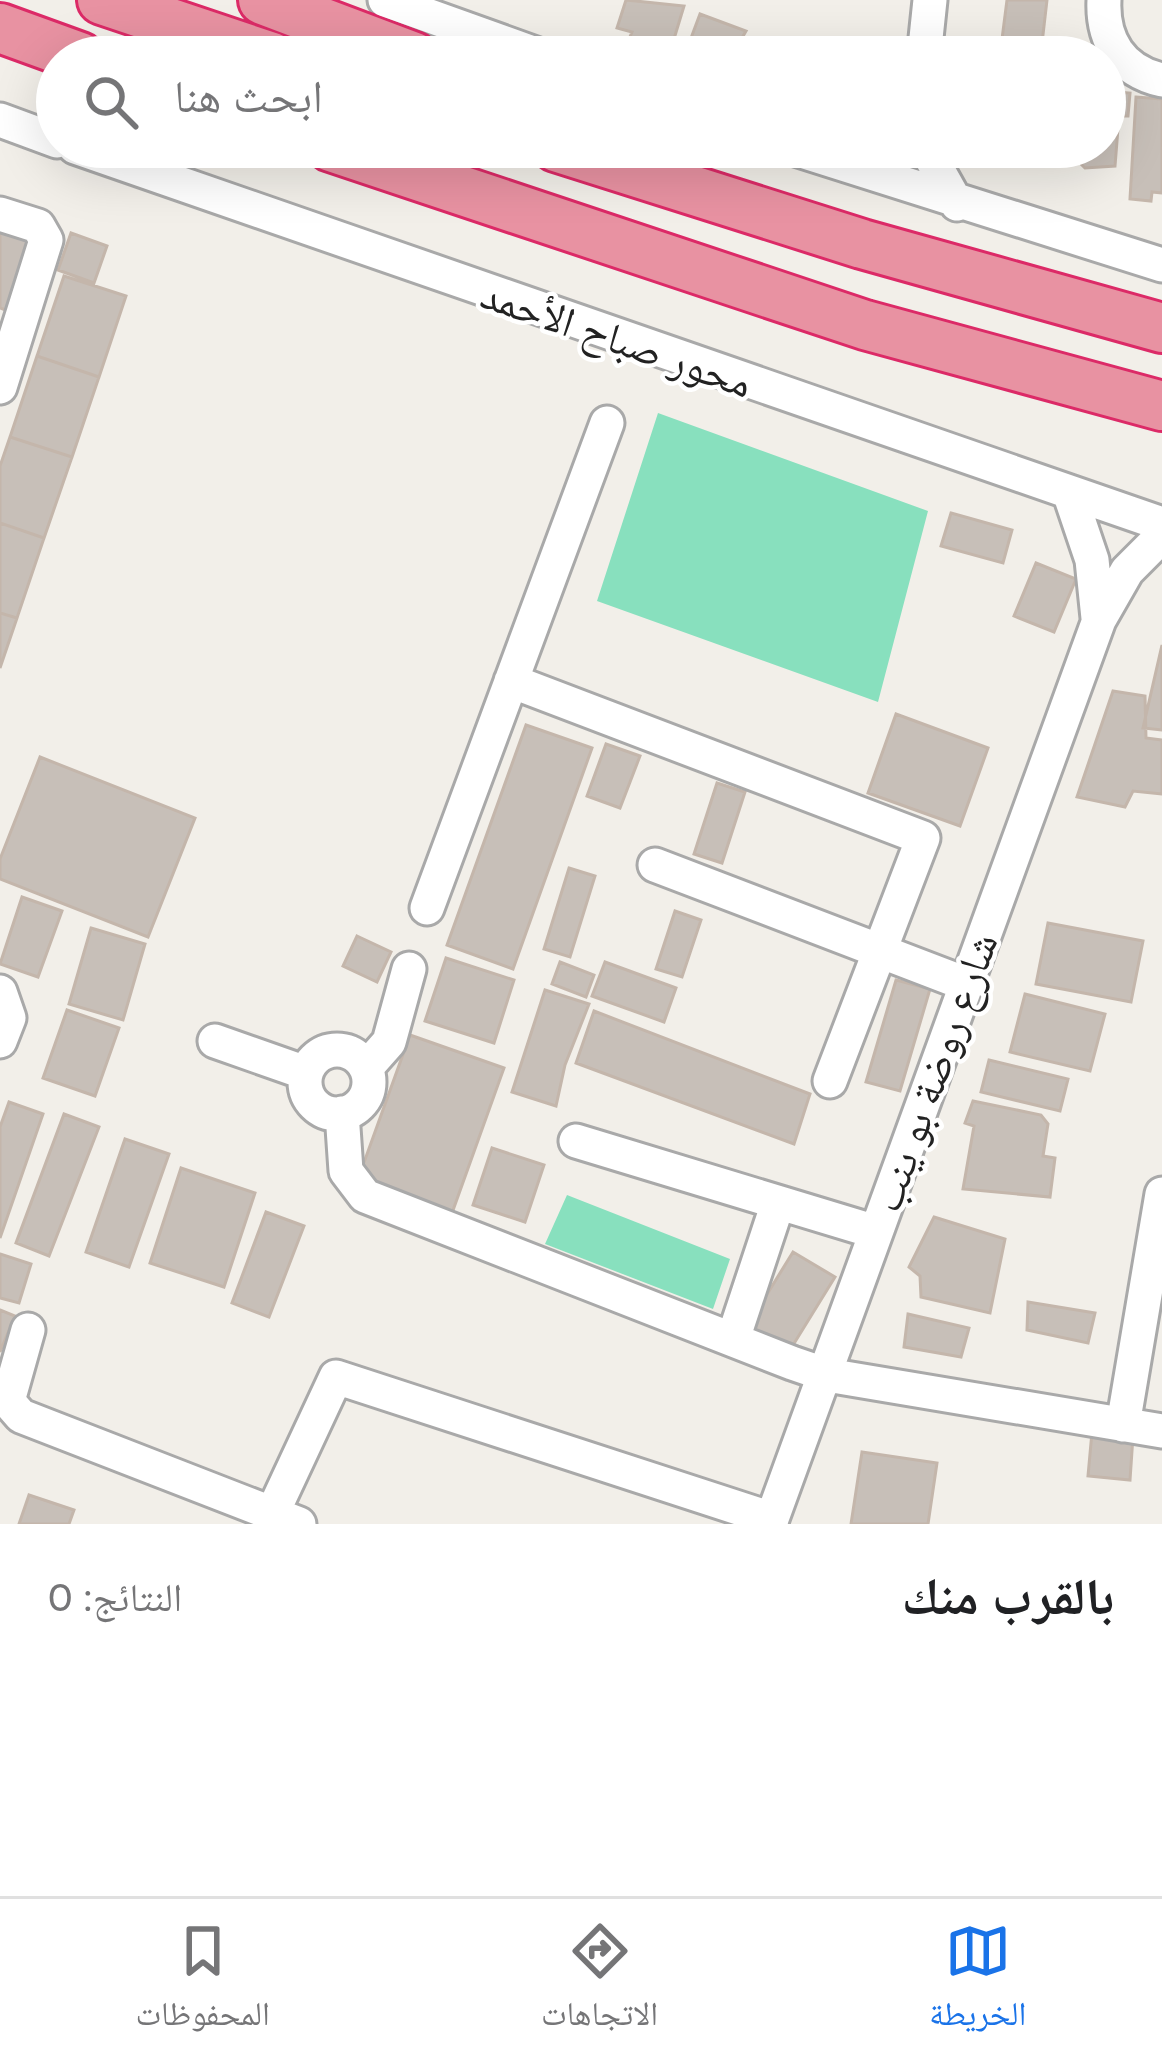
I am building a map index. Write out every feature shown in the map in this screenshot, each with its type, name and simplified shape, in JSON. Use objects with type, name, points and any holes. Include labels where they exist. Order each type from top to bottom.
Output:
[{"type":"highway","points":[[102,0],[209,36]]},
{"type":"highway","points":[[263,0],[358,36]]},
{"type":"highway","points":[[0,28],[36,41]]},
{"type":"highway","name":"محور صباح الأحمد","points":[[394,168],[842,318],[1162,406]]},
{"type":"highway","points":[[624,168],[1162,328]]},
{"type":"highway","points":[[657,168],[682,186]]},
{"type":"street","points":[[385,0],[485,36]]},
{"type":"street","points":[[926,36],[930,0]]},
{"type":"street","points":[[1104,0],[1103,19],[1110,36]]},
{"type":"street","points":[[1126,62],[1162,80]]},
{"type":"street","points":[[0,120],[36,133]]},
{"type":"street","name":"محور صباح الأحمد","points":[[136,168],[1162,524]]},
{"type":"street","points":[[849,168],[1162,265]]},
{"type":"street","points":[[937,168],[957,204]]},
{"type":"street","points":[[0,214],[38,226],[46,239],[0,387]]},
{"type":"street","points":[[427,908],[607,423]]},
{"type":"street","name":"شارع روضة بو ينب","points":[[1069,492],[1092,560],[1099,620]]},
{"type":"street","name":"شارع روضة بو ينب","points":[[771,1521],[1099,620],[1127,571],[1162,536]]},
{"type":"street","points":[[511,681],[923,838],[830,1081]]},
{"type":"street","points":[[655,865],[966,984]]},
{"type":"street","points":[[366,1068],[353,1054],[334,1050],[316,1057],[306,1073],[306,1091],[316,1107],[342,1113],[365,1097],[366,1068],[389,1042],[409,969]]},
{"type":"street","points":[[0,992],[9,1018],[0,1042]]},
{"type":"street","points":[[215,1041],[306,1073]]},
{"type":"street","points":[[342,1113],[346,1172],[365,1196],[733,1339],[827,1375],[1162,1431]]},
{"type":"street","points":[[576,1141],[876,1232]]},
{"type":"street","points":[[1123,1425],[1162,1194]]},
{"type":"street","points":[[733,1339],[778,1203]]},
{"type":"street","points":[[28,1330],[8,1401],[21,1416],[285,1519],[336,1377],[771,1521]]},
{"type":"green space","points":[[658,413],[928,511],[878,702],[597,601]]},
{"type":"green space","points":[[567,1195],[730,1259],[713,1309],[545,1244]]},
{"type":"building","points":[[626,0],[684,6],[675,36],[630,36],[632,32],[617,28]]},
{"type":"building","points":[[1007,0],[1047,0],[1043,36],[1002,36]]},
{"type":"building","points":[[700,14],[746,31],[743,36],[692,36]]},
{"type":"building","points":[[1136,97],[1162,99],[1162,193],[1152,192],[1151,201],[1130,199]]},
{"type":"building","points":[[0,219],[36,230],[8,311],[0,308]]},
{"type":"building","points":[[71,233],[107,246],[94,283],[58,270]]},
{"type":"building","points":[[64,276],[126,296],[99,377],[37,356]]},
{"type":"building","points":[[37,356],[99,377],[72,457],[10,437]]},
{"type":"building","points":[[10,437],[72,457],[44,538],[0,523],[0,466]]},
{"type":"building","points":[[951,513],[1012,530],[1003,563],[941,546]]},
{"type":"building","points":[[0,523],[44,538],[17,618],[0,613]]},
{"type":"building","points":[[1036,563],[1076,579],[1054,632],[1014,616]]},
{"type":"building","points":[[0,613],[17,618],[0,668]]},
{"type":"building","points":[[1162,645],[1162,730],[1143,728]]},
{"type":"building","points":[[1113,691],[1145,696],[1146,738],[1162,740],[1162,794],[1133,791],[1125,807],[1077,797]]},
{"type":"building","points":[[896,714],[988,748],[960,826],[868,793]]},
{"type":"building","points":[[526,725],[592,748],[513,969],[447,945]]},
{"type":"building","points":[[606,744],[640,756],[620,808],[587,796]]},
{"type":"building","points":[[40,757],[195,818],[148,937],[0,879],[0,859]]},
{"type":"building","points":[[717,783],[745,792],[722,863],[694,854]]},
{"type":"building","points":[[569,868],[595,876],[570,957],[544,949]]},
{"type":"building","points":[[22,897],[62,911],[38,977],[0,964]]},
{"type":"building","points":[[675,911],[701,920],[682,977],[656,969]]},
{"type":"building","points":[[1048,923],[1143,941],[1131,1002],[1036,984]]},
{"type":"building","points":[[91,928],[145,944],[123,1020],[69,1004]]},
{"type":"building","points":[[357,936],[391,952],[377,982],[343,966]]},
{"type":"building","points":[[446,958],[514,980],[494,1043],[425,1021]]},
{"type":"building","points":[[560,962],[594,975],[586,997],[552,984]]},
{"type":"building","points":[[605,962],[676,988],[664,1022],[592,996]]},
{"type":"building","points":[[896,980],[930,989],[900,1091],[866,1082]]},
{"type":"building","points":[[545,990],[589,1004],[565,1065],[556,1106],[512,1092]]},
{"type":"building","points":[[1025,994],[1105,1014],[1090,1071],[1010,1052]]},
{"type":"building","points":[[67,1010],[119,1028],[95,1096],[43,1078]]},
{"type":"building","points":[[594,1011],[810,1094],[794,1144],[576,1063]]},
{"type":"building","points":[[410,1035],[504,1068],[452,1213],[358,1179]]},
{"type":"building","points":[[989,1060],[1068,1079],[1060,1111],[981,1092]]},
{"type":"building","points":[[973,1101],[1041,1115],[1048,1124],[1043,1156],[1055,1158],[1050,1197],[963,1189],[974,1126],[965,1123]]},
{"type":"building","points":[[9,1102],[43,1114],[0,1238],[0,1127]]},
{"type":"building","points":[[64,1114],[99,1127],[49,1256],[16,1243]]},
{"type":"building","points":[[125,1139],[169,1154],[129,1267],[86,1252]]},
{"type":"building","points":[[492,1148],[544,1165],[525,1222],[473,1205]]},
{"type":"building","points":[[181,1168],[255,1193],[224,1287],[150,1263]]},
{"type":"building","points":[[266,1212],[304,1226],[269,1317],[232,1303]]},
{"type":"building","points":[[934,1217],[1005,1239],[990,1313],[921,1297],[920,1276],[909,1267]]},
{"type":"building","points":[[793,1252],[835,1277],[790,1350],[748,1325]]},
{"type":"building","points":[[0,1254],[31,1264],[19,1303],[0,1298]]},
{"type":"building","points":[[1028,1302],[1095,1313],[1088,1343],[1027,1330]]},
{"type":"building","points":[[0,1310],[15,1316],[0,1352]]},
{"type":"building","points":[[908,1314],[969,1328],[961,1357],[904,1347]]},
{"type":"building","points":[[1092,1432],[1133,1436],[1130,1480],[1088,1476]]},
{"type":"building","points":[[862,1452],[937,1463],[928,1524],[851,1524]]},
{"type":"building","points":[[29,1495],[74,1510],[69,1524],[19,1524]]}]
